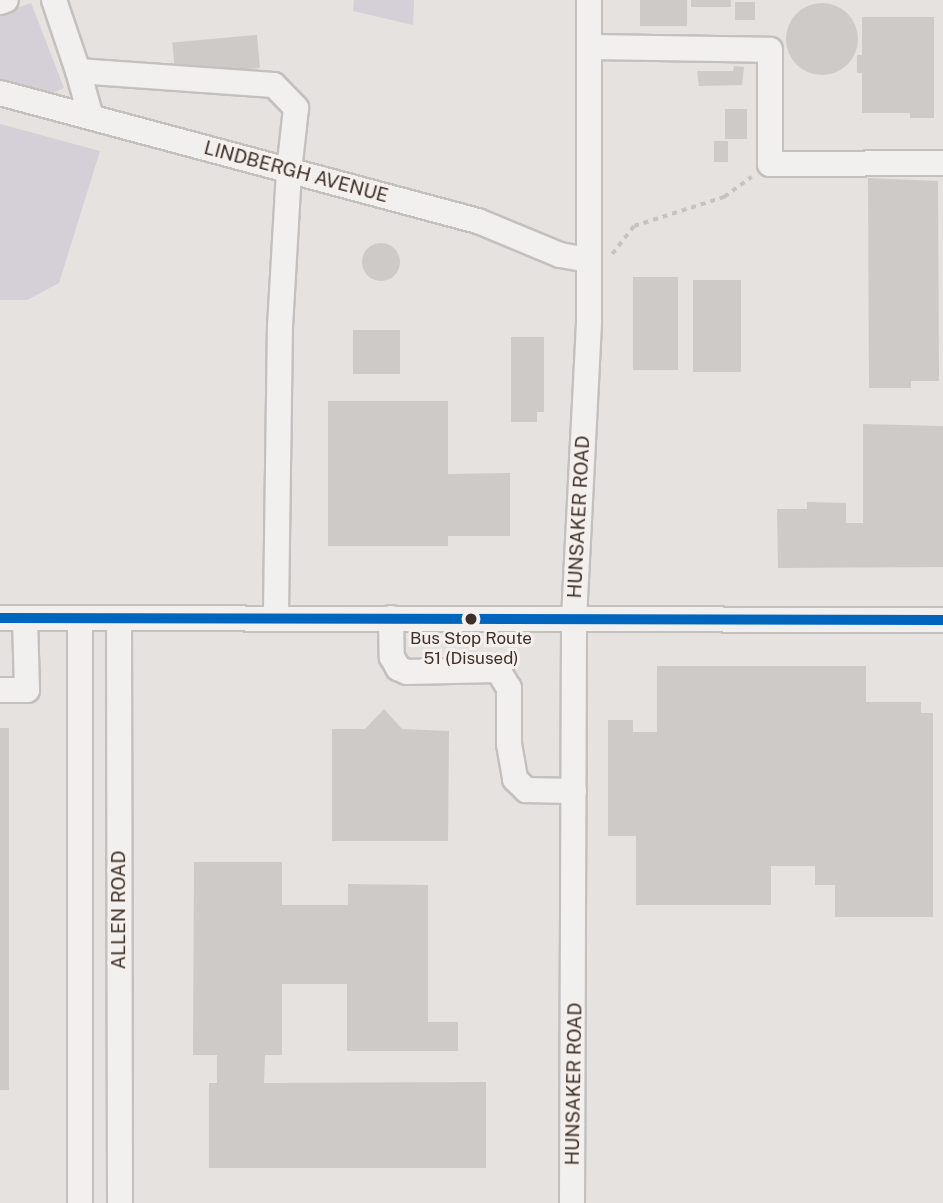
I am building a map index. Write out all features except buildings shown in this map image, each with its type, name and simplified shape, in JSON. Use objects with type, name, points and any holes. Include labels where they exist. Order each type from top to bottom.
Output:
[{"type":"street","points":[[0,2],[6,0]]},
{"type":"street","points":[[54,0],[91,117]]},
{"type":"street","name":"HUNSAKER ROAD","points":[[572,1203],[574,619],[589,260],[589,0]]},
{"type":"street","points":[[589,47],[770,50],[770,163],[943,163]]},
{"type":"street","points":[[78,71],[274,85],[296,108],[289,171],[280,326],[276,618]]},
{"type":"street","name":"LINDBERGH AVENUE","points":[[0,93],[478,221],[560,255],[589,260]]},
{"type":"street","points":[[0,618],[943,620]]},
{"type":"street","points":[[0,690],[27,690],[25,618]]},
{"type":"street","name":"ALLEN ROAD","points":[[80,618],[80,1203]]},
{"type":"street","name":"ALLEN ROAD","points":[[119,618],[120,1203]]},
{"type":"street","points":[[391,618],[393,657],[398,668],[407,672],[498,670],[509,688],[509,744],[515,779],[526,790],[574,791]]},
{"type":"path","points":[[589,260],[612,254],[634,226],[724,197],[770,163]]},
{"type":"shaded area","points":[[354,0],[414,0],[413,25],[353,11]]},
{"type":"shaded area","points":[[31,3],[64,88],[48,95],[0,81],[0,14]]},
{"type":"shaded area","points":[[0,124],[100,151],[59,283],[27,300],[0,300]]},
{"type":"transit line","points":[[0,618],[943,620]]},
{"type":"place","name":"Bus Stop Route 51 (Disused)","points":[[471,619]]}]
